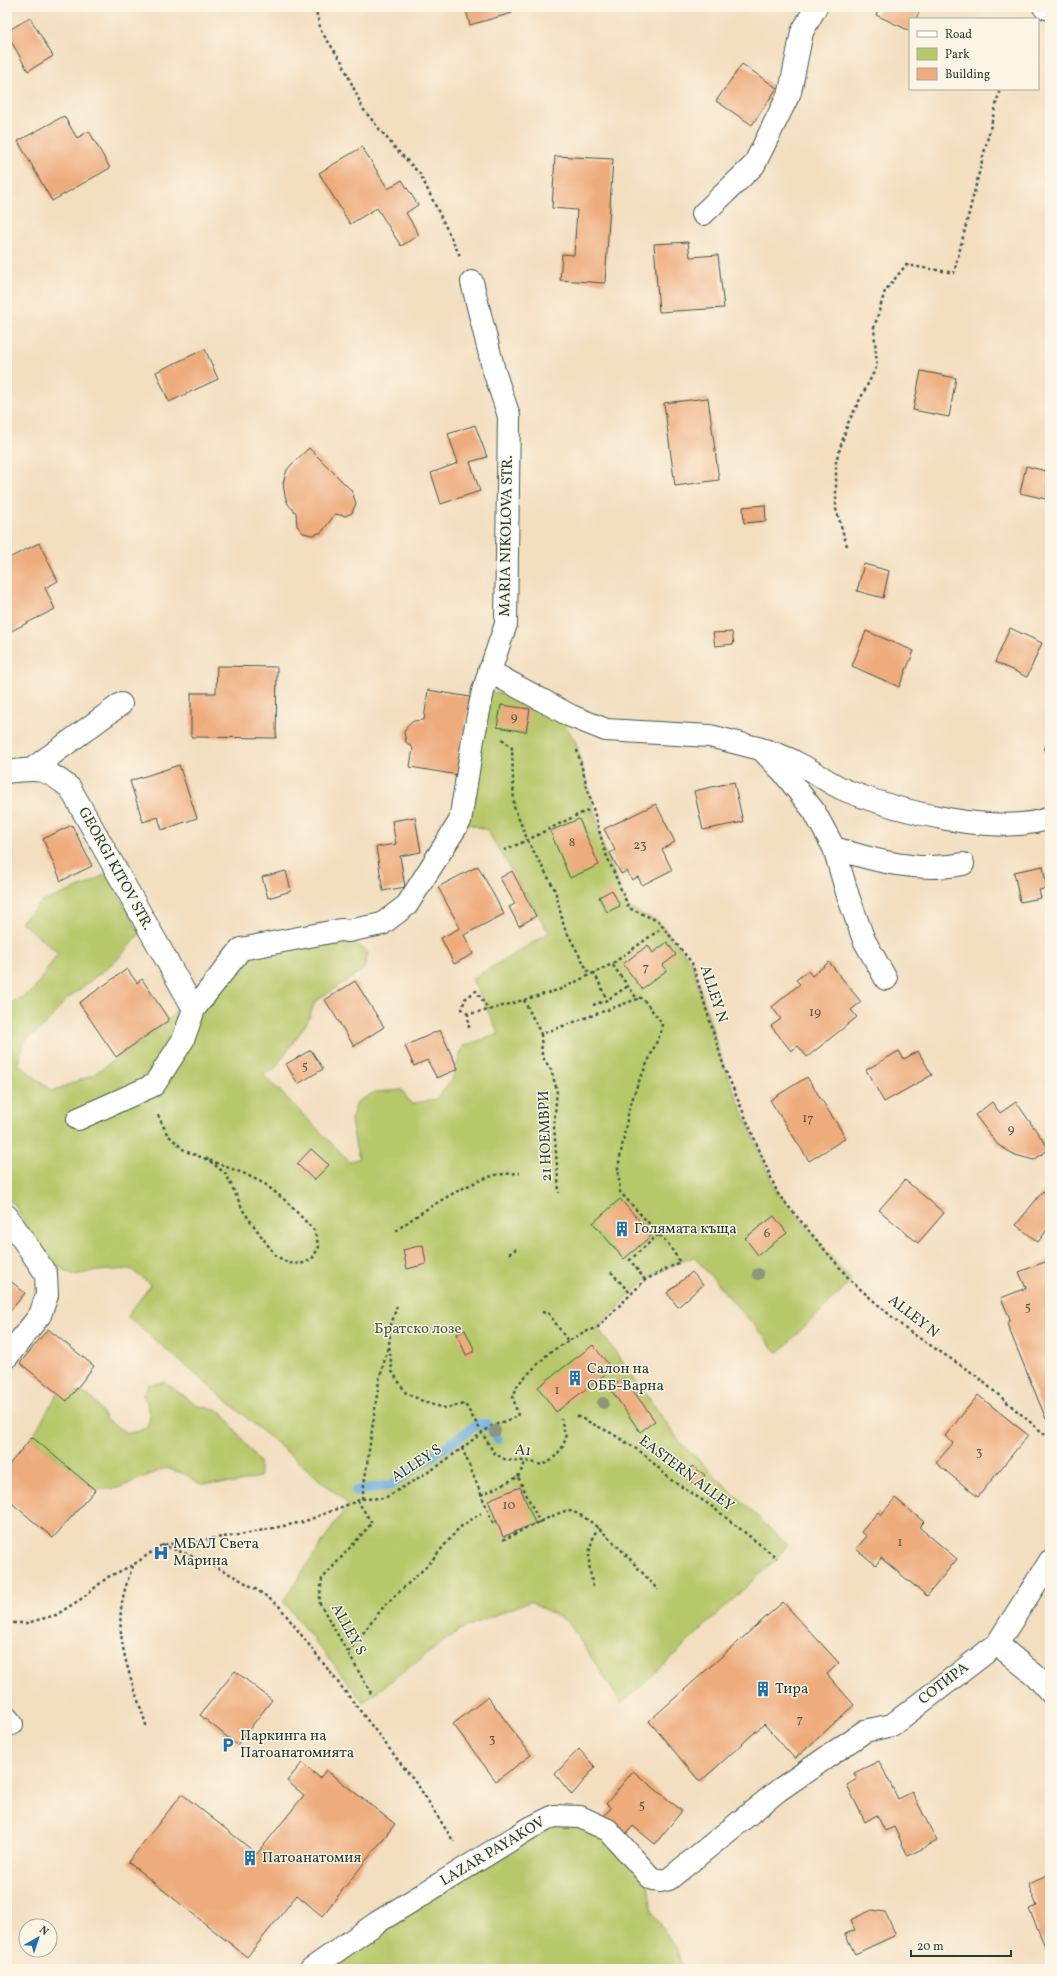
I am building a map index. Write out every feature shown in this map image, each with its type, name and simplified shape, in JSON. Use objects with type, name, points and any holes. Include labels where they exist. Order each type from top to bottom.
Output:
[{"type":"street","points":[[704,214],[754,165],[790,92],[802,32],[816,7]]},
{"type":"street","points":[[1044,7],[1050,9]]},
{"type":"street","name":"MARIA NIKOLOVA STR.","points":[[154,1085],[183,1040],[194,1009],[241,949],[341,930],[348,931],[382,924],[407,905],[460,821],[473,740],[483,691],[506,624],[509,416],[494,371],[472,282]]},
{"type":"street","points":[[489,671],[562,712],[606,730],[710,736],[761,749],[795,762],[846,791],[942,818],[1003,825],[1037,823],[1050,818]]},
{"type":"street","points":[[32,769],[121,704]]},
{"type":"street","points":[[761,749],[783,772],[814,812],[834,848],[848,896],[864,940],[886,979]]},
{"type":"street","name":"GEORGI KITOV STR.","points":[[7,772],[32,769],[46,771],[57,777],[70,788],[194,1009]]},
{"type":"street","points":[[834,848],[873,860],[912,867],[946,867],[963,864]]},
{"type":"street","points":[[78,1119],[154,1085]]},
{"type":"street","points":[[7,1216],[46,1274],[47,1295],[40,1315],[7,1357]]},
{"type":"street","points":[[1050,1561],[997,1644],[1036,1676],[1050,1692]]},
{"type":"street","name":"СОТИРА","points":[[673,1877],[779,1790],[865,1731],[892,1724],[997,1644]]},
{"type":"street","name":"LAZAR PAYAKOV","points":[[311,1969],[384,1918],[530,1828],[554,1816],[580,1817],[608,1830],[651,1878],[660,1881],[673,1877]]},
{"type":"path","points":[[315,7],[321,31],[342,62],[363,109],[395,148],[420,174],[449,231],[472,282]]},
{"type":"path","points":[[847,546],[836,509],[836,462],[848,423],[877,366],[874,328],[885,291],[906,265],[954,273],[1000,90]]},
{"type":"path","name":"ALLEY N","points":[[562,712],[563,721],[576,744],[605,852],[629,908],[658,921],[692,963],[724,1067],[778,1194],[851,1281],[907,1330],[974,1374],[1050,1439]]},
{"type":"path","points":[[498,734],[512,748],[514,807],[528,840],[555,890],[564,927],[590,975]]},
{"type":"path","points":[[504,850],[589,810]]},
{"type":"path","points":[[468,1014],[489,1010],[561,989],[612,964],[659,930]]},
{"type":"path","points":[[542,1312],[549,1314],[568,1341],[582,1333],[597,1328],[645,1280],[680,1262],[669,1245],[620,1192],[618,1168],[629,1110],[636,1086],[661,1032],[662,1023],[652,1008],[640,998],[635,996],[612,964]]},
{"type":"path","points":[[594,972],[607,1000]]},
{"type":"path","points":[[593,1005],[607,1000],[628,986]]},
{"type":"path","points":[[469,1028],[468,1014],[462,1009],[465,999],[476,991],[489,1010]]},
{"type":"path","points":[[524,1000],[541,1034],[640,998]]},
{"type":"path","name":"21 НОЕМВРИ","points":[[541,1034],[542,1056],[551,1070],[556,1090],[554,1126],[559,1193]]},
{"type":"path","points":[[154,1085],[155,1110],[167,1134],[185,1151],[205,1157],[266,1184],[286,1201],[314,1230],[319,1247],[312,1259],[301,1264],[288,1264],[275,1255],[244,1212],[226,1174],[205,1157]]},
{"type":"path","points":[[396,1231],[409,1220],[476,1181],[494,1175],[520,1173]]},
{"type":"path","points":[[645,1280],[630,1260],[659,1234]]},
{"type":"path","points":[[508,1254],[516,1249]]},
{"type":"path","points":[[611,1272],[631,1294]]},
{"type":"path","points":[[362,1499],[380,1381],[389,1345],[391,1324],[397,1306]]},
{"type":"path","name":"ALLEY S","points":[[162,1545],[239,1535],[304,1522],[357,1500],[385,1498],[438,1466],[492,1425],[518,1416],[513,1397],[518,1384],[550,1352],[568,1341]]},
{"type":"path","name":"А1","points":[[389,1345],[392,1371],[406,1392],[427,1403],[445,1408],[465,1404],[483,1432],[494,1453],[506,1460],[526,1461],[542,1465],[552,1460],[562,1448],[566,1438],[561,1419]]},
{"type":"path","name":"EASTERN ALLEY","points":[[577,1416],[613,1434],[644,1454],[671,1480],[710,1505],[777,1558]]},
{"type":"path","points":[[462,1448],[493,1523],[497,1521]]},
{"type":"path","points":[[481,1495],[518,1477],[526,1461]]},
{"type":"path","points":[[518,1477],[540,1523]]},
{"type":"path","name":"ALLEY S","points":[[357,1500],[372,1523],[322,1579],[320,1602],[372,1695]]},
{"type":"path","points":[[502,1540],[566,1511],[578,1514],[598,1527],[658,1590]]},
{"type":"path","points":[[348,1652],[385,1604],[427,1566],[459,1528],[481,1513]]},
{"type":"path","points":[[594,1588],[588,1563],[592,1540],[598,1527]]},
{"type":"path","points":[[7,1623],[26,1623],[56,1614],[81,1599],[108,1577],[133,1565],[162,1545],[188,1554],[215,1567],[270,1599],[279,1606],[419,1787],[456,1845]]},
{"type":"path","points":[[133,1565],[122,1599],[121,1636],[127,1668],[147,1728]]},
{"type":"green space","name":"Братско лозе","points":[[483,691],[528,697],[563,721],[576,743],[605,852],[629,908],[658,921],[692,963],[724,1067],[775,1188],[851,1281],[778,1353],[694,1257],[680,1262],[645,1280],[598,1328],[681,1443],[787,1545],[777,1558],[622,1704],[568,1622],[530,1601],[459,1630],[363,1702],[283,1601],[348,1504],[127,1316],[151,1285],[131,1269],[96,1271],[74,1275],[42,1257],[16,1206],[7,1198],[7,1001],[11,1003],[33,991],[58,953],[21,922],[42,902],[88,884],[107,873],[140,933],[118,959],[66,1000],[42,1028],[23,1042],[18,1064],[52,1091],[93,1075],[169,1020],[180,1004],[185,1012],[154,1085],[243,953],[346,935],[368,953],[364,969],[315,1002],[308,1021],[275,1068],[264,1075],[350,1162],[359,1158],[351,1120],[357,1102],[375,1092],[402,1090],[411,1104],[436,1099],[452,1080],[463,1046],[499,1034],[472,979],[549,933],[487,830],[460,821]]},
{"type":"green space","points":[[164,1382],[197,1405],[222,1412],[259,1462],[260,1477],[235,1483],[200,1484],[185,1474],[166,1468],[118,1488],[95,1490],[32,1437],[58,1393],[74,1391],[87,1395],[96,1402],[107,1421],[127,1433],[141,1430],[147,1426],[150,1417],[147,1403],[143,1394],[148,1385]]},
{"type":"green space","points":[[580,1817],[647,1875],[652,1912],[677,1949],[682,1969],[311,1969],[530,1828]]},
{"type":"building","points":[[465,7],[510,7],[512,13],[470,25]]},
{"type":"building","points":[[880,7],[921,7],[916,18],[909,18],[909,31],[876,15]]},
{"type":"building","points":[[30,18],[53,56],[28,71],[7,34],[7,31]]},
{"type":"building","points":[[742,64],[777,88],[752,125],[716,101]]},
{"type":"building","points":[[64,116],[77,138],[89,131],[110,168],[52,201],[18,141]]},
{"type":"building","points":[[362,147],[388,189],[402,180],[418,205],[406,213],[419,235],[401,246],[377,208],[350,224],[319,173]]},
{"type":"building","points":[[555,156],[613,159],[605,283],[560,280],[562,254],[574,255],[577,210],[552,208]]},
{"type":"building","points":[[688,242],[690,257],[718,255],[724,308],[659,312],[654,244]]},
{"type":"building","points":[[205,349],[218,379],[169,402],[156,372]]},
{"type":"building","points":[[921,371],[956,378],[949,417],[913,410]]},
{"type":"building","points":[[708,398],[719,480],[675,486],[664,403]]},
{"type":"building","points":[[475,425],[487,457],[470,462],[480,491],[441,504],[431,473],[458,463],[448,434]]},
{"type":"building","points":[[309,448],[351,490],[356,503],[352,513],[345,516],[335,514],[322,532],[313,535],[303,533],[297,526],[296,513],[288,504],[283,483],[287,470]]},
{"type":"building","points":[[1026,466],[1050,472],[1050,500],[1020,493]]},
{"type":"building","points":[[765,505],[766,521],[744,523],[743,507]]},
{"type":"building","points":[[39,543],[58,581],[45,588],[55,609],[7,633],[7,559]]},
{"type":"building","points":[[864,564],[889,571],[883,598],[857,591]]},
{"type":"building","points":[[1010,628],[1042,643],[1027,677],[995,662]]},
{"type":"building","points":[[866,631],[914,651],[899,687],[852,666]]},
{"type":"building","points":[[732,632],[734,644],[715,646],[713,633]]},
{"type":"building","points":[[217,666],[277,667],[276,738],[191,737],[191,693],[216,693]]},
{"type":"building","points":[[428,690],[470,697],[458,775],[410,767],[413,748],[406,742],[404,732],[409,724],[414,721],[424,720]]},
{"type":"building","points":[[501,705],[530,709],[526,732],[497,727]]},
{"type":"building","points":[[1050,736],[1050,753],[1044,750]]},
{"type":"building","points":[[179,765],[197,818],[162,830],[158,817],[143,822],[130,781]]},
{"type":"building","points":[[734,782],[743,822],[703,830],[694,791]]},
{"type":"building","points":[[656,804],[675,842],[662,849],[672,870],[642,885],[638,877],[632,880],[627,871],[621,874],[610,853],[615,850],[604,829]]},
{"type":"building","points":[[415,817],[421,852],[400,856],[405,887],[383,891],[376,847],[396,844],[392,821]]},
{"type":"building","points":[[579,819],[599,865],[570,878],[550,831]]},
{"type":"building","points":[[72,825],[92,866],[61,881],[43,839]]},
{"type":"building","points":[[478,866],[504,914],[464,935],[473,954],[454,964],[441,938],[460,928],[438,887]]},
{"type":"building","points":[[1043,866],[1047,889],[1039,890],[1041,898],[1020,902],[1014,872]]},
{"type":"building","points":[[286,871],[291,891],[268,898],[262,877]]},
{"type":"building","points":[[512,871],[536,916],[519,926],[509,907],[515,904],[500,878]]},
{"type":"building","points":[[612,890],[620,906],[607,912],[599,897]]},
{"type":"building","points":[[667,942],[676,955],[663,965],[667,970],[642,989],[623,964],[648,945],[653,953]]},
{"type":"building","points":[[829,962],[861,1002],[851,1010],[857,1017],[807,1057],[798,1046],[791,1051],[771,1026],[781,1019],[772,1007],[800,984],[796,980],[808,971],[812,976]]},
{"type":"building","points":[[127,969],[137,983],[142,979],[169,1020],[116,1057],[79,1003]]},
{"type":"building","points":[[355,981],[384,1027],[354,1046],[325,1000]]},
{"type":"building","points":[[440,1030],[458,1069],[437,1078],[427,1060],[414,1066],[405,1046]]},
{"type":"building","points":[[311,1050],[323,1069],[298,1084],[286,1064]]},
{"type":"building","points":[[899,1051],[904,1059],[918,1051],[932,1075],[884,1102],[866,1070]]},
{"type":"building","points":[[807,1077],[846,1138],[809,1161],[770,1100]]},
{"type":"building","points":[[992,1102],[1000,1113],[1016,1102],[1049,1149],[1034,1160],[1015,1155],[998,1145],[975,1115]]},
{"type":"building","points":[[311,1149],[329,1165],[314,1180],[297,1164]]},
{"type":"building","points":[[905,1180],[944,1213],[918,1243],[879,1210]]},
{"type":"building","points":[[1043,1191],[1050,1197],[1050,1226],[1038,1242],[1016,1225]]},
{"type":"building","name":"Голямата къща","points":[[620,1199],[652,1235],[624,1259],[593,1223]]},
{"type":"building","points":[[774,1216],[787,1233],[758,1255],[745,1238]]},
{"type":"building","points":[[423,1245],[426,1264],[407,1269],[403,1250]]},
{"type":"building","points":[[1050,1260],[1050,1417],[1046,1419],[1007,1324],[1010,1319],[1001,1298],[1026,1288],[1019,1272]]},
{"type":"building","points":[[692,1272],[703,1285],[678,1307],[667,1293]]},
{"type":"building","points":[[7,1278],[25,1293],[7,1315]]},
{"type":"building","points":[[48,1329],[94,1366],[67,1401],[20,1363]]},
{"type":"building","points":[[465,1330],[475,1351],[466,1355],[457,1334]]},
{"type":"building","name":"Салон на ОББ-Варна","points":[[593,1345],[612,1369],[556,1412],[538,1387]]},
{"type":"building","points":[[624,1378],[655,1421],[640,1432],[610,1388]]},
{"type":"building","points":[[978,1395],[1028,1435],[978,1497],[936,1463],[953,1443],[945,1436]]},
{"type":"building","points":[[32,1437],[95,1490],[53,1538],[7,1499],[7,1467]]},
{"type":"building","points":[[692,1466],[705,1475],[697,1486],[684,1477]]},
{"type":"building","points":[[520,1487],[535,1523],[503,1537],[488,1500]]},
{"type":"building","points":[[895,1498],[924,1522],[919,1527],[957,1559],[927,1596],[881,1558],[876,1565],[856,1549],[867,1536],[861,1532],[878,1512],[881,1515]]},
{"type":"building","name":"Тира","points":[[783,1602],[839,1663],[827,1674],[854,1705],[795,1759],[764,1724],[700,1782],[649,1721]]},
{"type":"building","points":[[235,1671],[272,1700],[237,1745],[200,1715]]},
{"type":"building","points":[[488,1697],[531,1755],[496,1781],[453,1724]]},
{"type":"building","points":[[579,1749],[595,1767],[572,1795],[555,1774]]},
{"type":"building","points":[[879,1761],[898,1799],[912,1792],[937,1841],[908,1856],[894,1827],[885,1831],[877,1815],[865,1822],[847,1785],[857,1779],[854,1773]]},
{"type":"building","name":"Патоанатомия","points":[[302,1763],[320,1778],[326,1770],[395,1824],[322,1916],[297,1895],[247,1957],[128,1862],[182,1794],[257,1854],[304,1795],[287,1781]]},
{"type":"building","points":[[633,1771],[682,1811],[655,1844],[633,1826],[625,1835],[603,1817],[611,1808],[606,1804]]},
{"type":"building","points":[[1050,1875],[1050,1958],[1029,1909],[1037,1906],[1028,1884]]},
{"type":"building","points":[[872,1910],[885,1912],[896,1935],[855,1954],[845,1934],[855,1930],[850,1920]]},
{"type":"waterway","points":[[356,1491],[391,1485],[478,1424],[487,1424],[498,1439]]},
{"type":"place","name":"Голямата къща","points":[[622,1229]]},
{"type":"place","name":"Салон на ОББ-Варна","points":[[575,1378]]},
{"type":"place","name":"МБАЛ Света Марина","points":[[161,1553]]},
{"type":"place","name":"Тира","points":[[763,1689]]},
{"type":"place","name":"Паркинга на Патоанатомията","points":[[228,1745]]},
{"type":"place","name":"Патоанатомия","points":[[250,1858]]}]
